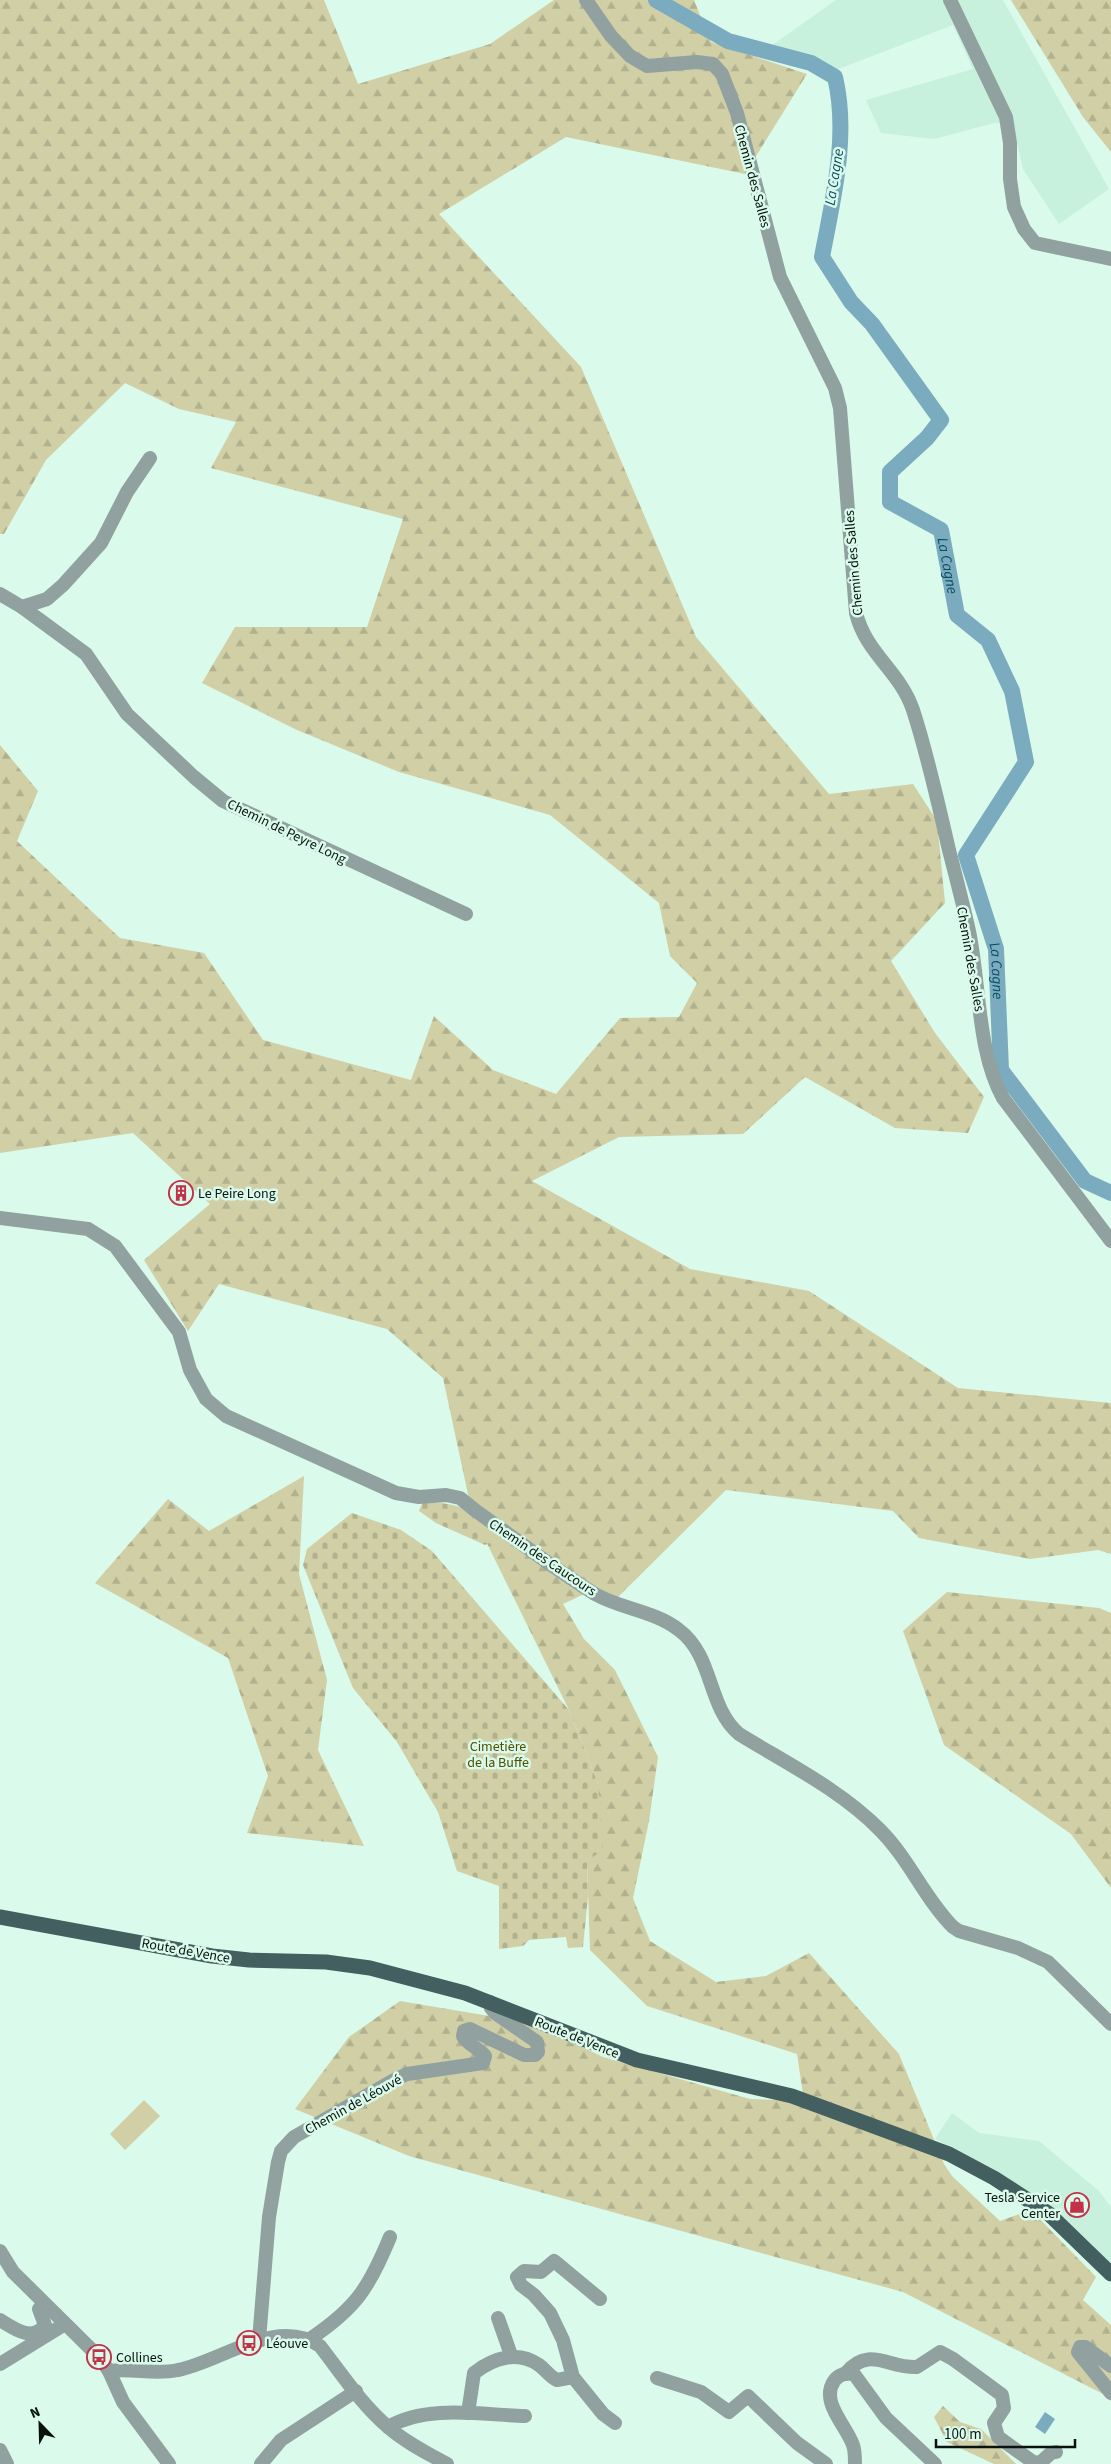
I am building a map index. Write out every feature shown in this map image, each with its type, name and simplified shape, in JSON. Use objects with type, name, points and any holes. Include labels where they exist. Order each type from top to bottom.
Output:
[{"type":"main road","name":"Route de Vence","points":[[0,1916],[212,1956],[249,1960],[326,1962],[370,1968],[465,1993],[637,2060],[792,2096],[949,2154],[994,2178],[1048,2213],[1111,2274]]},
{"type":"street","name":"Chemin des Salles","points":[[586,0],[611,36],[630,56],[647,66],[697,62],[713,64],[722,74],[737,113],[780,277],[835,388],[840,408],[856,613],[860,627],[869,645],[899,681],[908,699],[930,766],[970,933],[977,994],[994,1082],[1003,1098],[1111,1241]]},
{"type":"street","points":[[950,0],[1006,117],[1010,143],[1010,179],[1014,207],[1024,229],[1036,243],[1111,259]]},
{"type":"street","points":[[22,607],[47,599],[63,585],[101,543],[127,492],[150,458]]},
{"type":"street","name":"Chemin de Peyre Long","points":[[0,594],[22,607],[86,654],[126,714],[223,801],[466,914]]},
{"type":"street","name":"Chemin des Caucours","points":[[0,1218],[88,1229],[115,1246],[179,1332],[190,1370],[206,1399],[226,1416],[396,1493],[419,1497],[446,1495],[460,1498],[597,1595],[658,1618],[679,1629],[693,1643],[702,1659],[728,1725],[739,1734],[824,1786],[868,1819],[897,1850],[953,1927],[959,1931],[1018,1948],[1048,1962],[1111,2024]]},
{"type":"street","name":"Chemin de Léouvé","points":[[259,2340],[269,2217],[281,2151],[294,2137],[407,2074],[483,2063],[485,2056],[463,2036],[464,2031],[470,2028],[524,2055],[535,2055],[538,2052],[536,2042],[496,2013],[491,2008],[490,2002]]},
{"type":"street","points":[[310,2340],[351,2307],[366,2289],[390,2237]]},
{"type":"street","points":[[0,2251],[13,2272],[99,2357],[109,2371],[123,2402],[169,2464]]},
{"type":"street","points":[[600,2298],[554,2261],[541,2272],[524,2271],[517,2277],[521,2285],[534,2295],[550,2313],[563,2340],[573,2377],[603,2414],[614,2423]]},
{"type":"street","points":[[0,2320],[17,2330],[36,2334],[44,2325],[39,2309],[44,2304]]},
{"type":"street","points":[[498,2318],[511,2355]]},
{"type":"street","points":[[0,2364],[65,2324]]},
{"type":"street","points":[[109,2371],[178,2370],[259,2340],[298,2336],[320,2346],[388,2428],[426,2453],[447,2464]]},
{"type":"street","points":[[1111,2366],[1085,2347],[1080,2348],[1078,2352],[1111,2393]]},
{"type":"street","points":[[855,2464],[853,2445],[829,2398],[830,2388],[836,2378],[846,2373],[852,2365],[868,2359],[917,2367],[940,2352],[954,2359],[1002,2395],[1004,2408],[994,2423],[998,2437],[1033,2462],[1040,2462],[1050,2453],[1056,2452]]},
{"type":"street","points":[[468,2413],[474,2373],[511,2355],[524,2358],[539,2365],[554,2379],[562,2381],[573,2377]]},
{"type":"street","points":[[846,2373],[854,2374],[886,2418],[935,2464]]},
{"type":"street","points":[[657,2378],[701,2392],[729,2412],[748,2396],[797,2443],[826,2464]]},
{"type":"street","points":[[261,2464],[272,2449],[296,2428],[356,2391]]},
{"type":"street","points":[[388,2428],[414,2416],[468,2413],[525,2416]]},
{"type":"street","points":[[0,2450],[7,2464]]},
{"type":"shaded area","points":[[836,0],[1003,0],[1109,189],[1059,224],[1023,169],[1013,124],[994,123],[934,139],[881,133],[866,100],[973,69],[953,25],[836,70],[771,46]]},
{"type":"shaded area","points":[[952,2113],[979,2133],[1039,2141],[1099,2191],[1111,2207],[1111,2265],[1051,2206],[992,2168],[935,2139]]},
{"type":"green space","points":[[0,0],[324,0],[358,84],[490,44],[554,0],[694,0],[711,42],[807,74],[745,174],[566,137],[439,214],[581,367],[696,637],[829,794],[913,784],[937,821],[945,903],[891,961],[935,1033],[984,1097],[968,1133],[895,1128],[805,1077],[743,1134],[619,1137],[532,1181],[690,1269],[809,1291],[958,1388],[1111,1403],[1111,1554],[1098,1550],[1030,1559],[919,1538],[893,1511],[726,1490],[618,1597],[597,1588],[563,1604],[584,1639],[615,1670],[658,1757],[649,1821],[633,1898],[650,1941],[716,1982],[766,1976],[809,1953],[899,2054],[944,2164],[952,2176],[1000,2221],[1031,2210],[1096,2277],[1083,2300],[1111,2325],[1111,2401],[1105,2395],[903,2292],[409,2156],[295,2109],[349,2037],[400,2001],[536,2024],[603,2057],[750,2099],[804,2101],[797,2054],[647,2006],[590,1950],[587,1861],[598,1784],[569,1710],[472,1513],[443,1378],[387,1329],[219,1284],[188,1331],[144,1260],[210,1204],[133,1133],[0,1153],[0,745],[38,791],[17,841],[120,938],[204,953],[263,1040],[411,1080],[434,1016],[493,1070],[556,1094],[620,1018],[679,1017],[697,983],[670,956],[659,903],[550,815],[399,772],[297,730],[202,683],[235,627],[367,627],[403,519],[211,468],[236,422],[179,409],[125,383],[46,460],[4,534],[0,534]]},
{"type":"green space","points":[[1011,0],[1111,0],[1111,152],[1083,117]]},
{"type":"green space","points":[[304,1476],[299,1574],[327,1680],[318,1750],[364,1846],[247,1833],[268,1776],[228,1658],[95,1583],[168,1499],[209,1531]]},
{"type":"green space","points":[[423,1501],[458,1506],[470,1514],[491,1542],[485,1545],[436,1523],[419,1511]]},
{"type":"green space","name":"Cimetière de la Buffe","points":[[352,1513],[401,1530],[432,1551],[569,1710],[598,1784],[603,1850],[587,1861],[588,1896],[583,1947],[568,1948],[566,1937],[529,1940],[523,1946],[499,1949],[499,1886],[457,1871],[438,1812],[397,1742],[353,1688],[303,1565],[307,1549]]},
{"type":"green space","points":[[947,1592],[1099,1608],[1111,1613],[1111,1888],[1071,1834],[944,1745],[903,1631]]},
{"type":"green space","points":[[144,2100],[160,2116],[125,2150],[110,2134]]},
{"type":"green space","points":[[943,2406],[960,2422],[981,2429],[1016,2464],[994,2464],[947,2442],[934,2417]]},
{"type":"water","points":[[1045,2412],[1055,2419],[1045,2434],[1035,2427]]},
{"type":"waterway","name":"La Cagne","points":[[656,0],[728,41],[811,63],[835,77],[839,99],[840,144],[835,190],[822,257],[851,302],[872,324],[941,420],[927,438],[890,472],[890,502],[941,530],[957,615],[988,640],[1012,691],[1026,762],[966,855],[996,949],[1001,1070],[1085,1181],[1111,1193]]},
{"type":"place","name":"Le Peire Long","points":[[181,1193]]},
{"type":"place","name":"Tesla Service Center","points":[[1077,2205]]},
{"type":"place","name":"Léouve","points":[[249,2343]]},
{"type":"place","name":"Collines","points":[[99,2357]]}]
